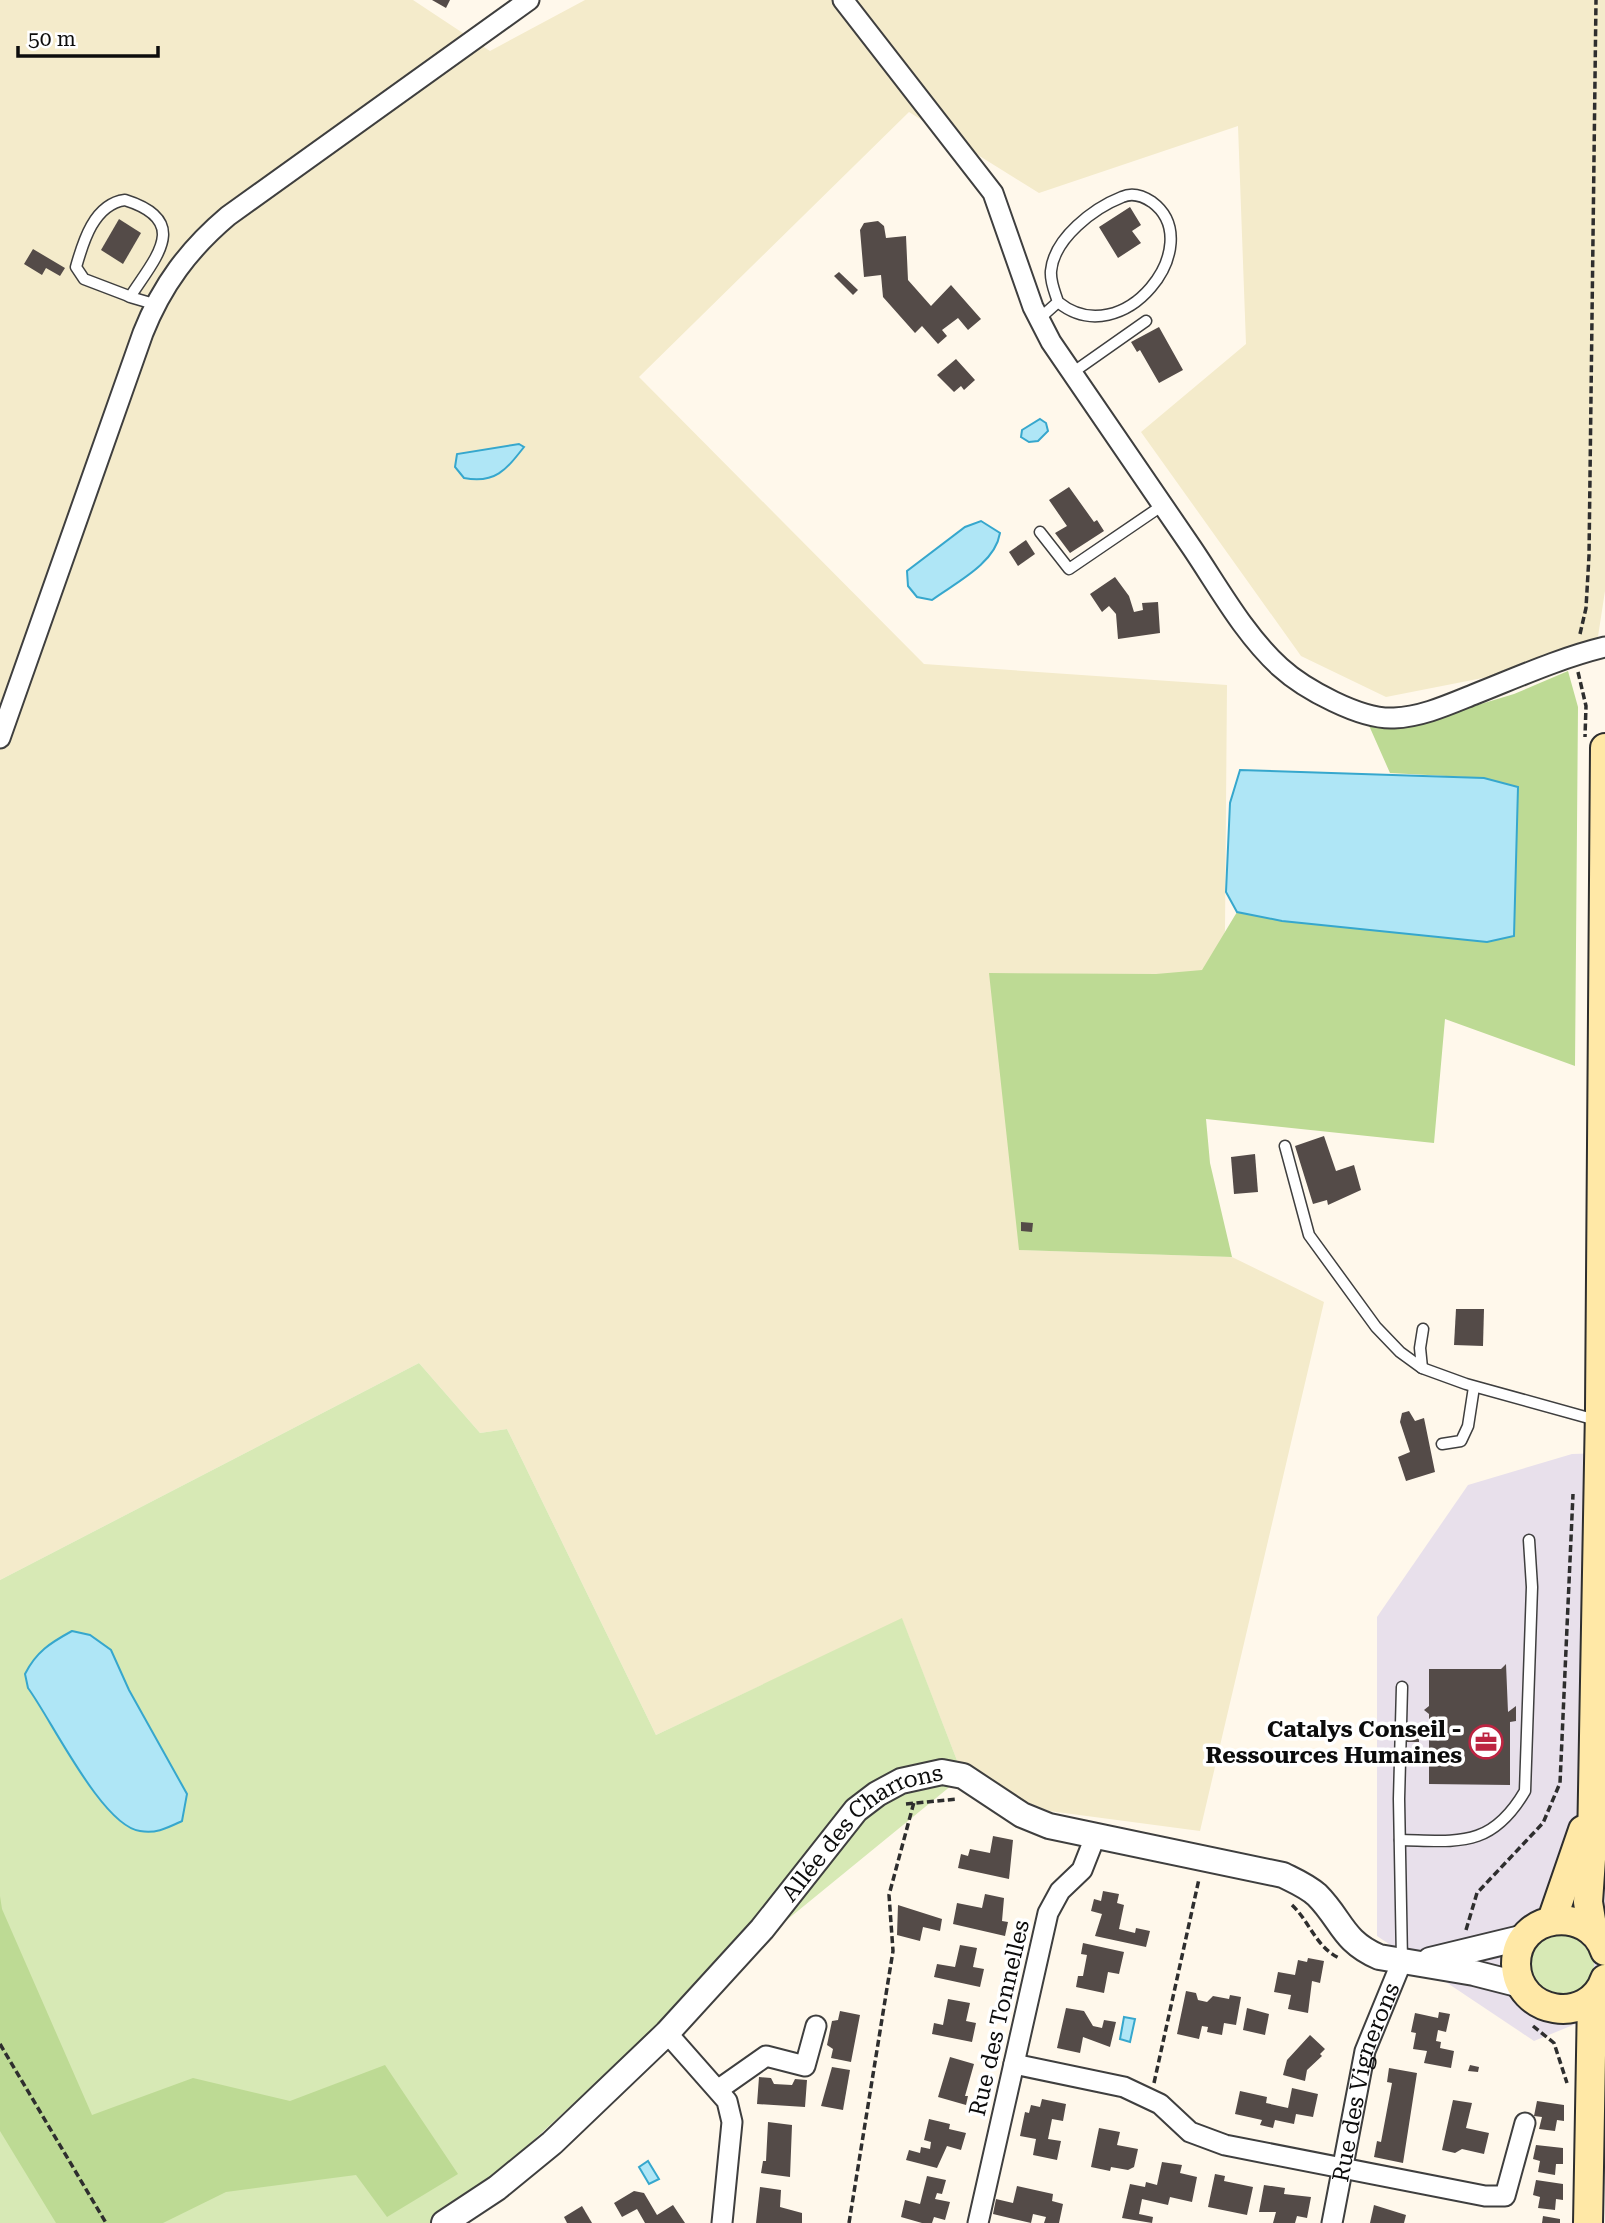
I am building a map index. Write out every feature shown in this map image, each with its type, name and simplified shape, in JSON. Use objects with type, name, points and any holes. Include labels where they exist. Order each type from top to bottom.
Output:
[{"type":"main road","points":[[1595,748],[1601,1426],[1592,1846],[1588,1902],[1602,1944]]},
{"type":"main road","points":[[1552,1920],[1591,1803]]},
{"type":"main road","points":[[1601,1986],[1569,2010],[1542,2006],[1530,1997],[1521,1985],[1516,1961],[1525,1937],[1552,1920],[1581,1923],[1602,1944]]},
{"type":"main road","points":[[1579,2088],[1601,1986]]},
{"type":"main road","points":[[1557,2010],[1571,2035],[1579,2088],[1588,2223]]},
{"type":"street","points":[[0,738],[154,304],[179,265],[205,235],[228,216],[529,0]]},
{"type":"street","points":[[843,0],[993,193],[1039,319],[1072,373],[1264,650],[1302,685],[1367,714],[1393,719],[1424,713],[1605,647]]},
{"type":"street","name":"Allée des Charrons","points":[[444,2223],[497,2188],[552,2143],[667,2033],[762,1929],[856,1810],[901,1781],[942,1772],[963,1776],[1022,1815],[1049,1826],[1283,1875],[1317,1895],[1339,1927],[1365,1952],[1410,1962]]},
{"type":"street","name":"Rue des Tonnelles","points":[[978,2223],[1048,1913],[1060,1891],[1082,1870],[1095,1837]]},
{"type":"street","name":"Rue des Vignerons","points":[[1410,1962],[1471,1951],[1525,1937]]},
{"type":"street","name":"Rue des Vignerons","points":[[1410,1962],[1521,1985]]},
{"type":"street","name":"Rue des Vignerons","points":[[1332,2223],[1365,2051],[1410,1962]]},
{"type":"street","points":[[719,2089],[766,2056],[805,2066],[816,2026]]},
{"type":"street","points":[[667,2033],[727,2101],[732,2122],[722,2223]]},
{"type":"street","points":[[1014,2064],[1124,2087],[1150,2099],[1190,2132],[1205,2139],[1485,2196],[1505,2196],[1525,2123]]},
{"type":"lane","points":[[1124,195],[1146,198],[1158,208],[1169,235],[1168,254],[1163,270],[1148,292],[1129,308],[1110,316],[1072,313],[1058,302],[1052,286],[1055,256],[1079,226],[1124,195]]},
{"type":"lane","points":[[130,297],[159,254],[165,236],[161,222],[152,213],[125,200],[105,207],[93,223],[76,267],[84,279],[130,297],[154,304]]},
{"type":"lane","points":[[1039,319],[1058,302]]},
{"type":"lane","points":[[1072,373],[1146,321]]},
{"type":"lane","points":[[1040,532],[1069,569],[1163,505]]},
{"type":"lane","points":[[1285,1146],[1309,1235],[1376,1327],[1400,1352],[1422,1368],[1601,1426]]},
{"type":"lane","points":[[1422,1368],[1420,1348],[1423,1329]]},
{"type":"lane","points":[[1442,1444],[1461,1441],[1468,1426],[1474,1387]]},
{"type":"lane","points":[[1400,1840],[1466,1841],[1481,1836],[1518,1804],[1525,1791],[1532,1587],[1529,1540]]},
{"type":"lane","points":[[1402,1687],[1400,1840],[1410,1962]]},
{"type":"path","points":[[1595,748],[1575,656],[1586,608],[1589,556],[1596,0]]},
{"type":"path","points":[[1471,1951],[1465,1926],[1478,1893],[1544,1823],[1560,1783],[1567,1581],[1574,1485]]},
{"type":"path","points":[[849,2223],[893,1951],[889,1895],[914,1802]]},
{"type":"path","points":[[1150,2099],[1199,1877]]},
{"type":"path","points":[[1524,2019],[1554,2043],[1579,2088]]},
{"type":"path","points":[[0,2044],[106,2223]]},
{"type":"shaded area","points":[[0,0],[413,0],[490,51],[585,0],[1605,0],[1605,591],[1595,656],[1386,697],[1301,656],[1141,432],[1246,344],[1238,126],[1039,193],[909,112],[639,377],[924,664],[1227,685],[1225,931],[1206,988],[1020,1250],[1232,1257],[1324,1302],[1200,1831],[1049,1811],[963,1776],[902,1619],[656,1735],[507,1429],[480,1433],[419,1363],[0,1580]]},
{"type":"shaded area","points":[[1605,1453],[1605,2012],[1534,2041],[1377,1936],[1377,1617],[1468,1485],[1572,1454]]},
{"type":"green space","points":[[1568,671],[1578,707],[1575,1066],[1445,1019],[1434,1143],[1206,1119],[1210,1163],[1232,1257],[1019,1250],[989,973],[1156,974],[1202,970],[1237,912],[1282,921],[1484,778],[1390,773],[1367,721],[1411,725],[1514,694]]},
{"type":"green space","points":[[419,1363],[480,1433],[507,1429],[656,1735],[902,1618],[963,1776],[667,2018],[443,2223],[0,2223],[0,1580]]},
{"type":"green space","points":[[0,1896],[2,1909],[92,2115],[193,2078],[290,2101],[385,2065],[458,2174],[387,2217],[356,2175],[226,2192],[163,2223],[56,2223],[0,2131]]},
{"type":"green space","points":[[1562,1933],[1585,1942],[1594,1965],[1585,1988],[1562,1997],[1539,1988],[1530,1965],[1539,1942]]},
{"type":"water","points":[[1040,419],[1046,423],[1048,431],[1038,441],[1029,442],[1021,437],[1022,430]]},
{"type":"water","points":[[519,444],[524,447],[518,455],[492,477],[464,478],[455,467],[457,454]]},
{"type":"water","points":[[981,521],[1000,533],[990,554],[973,572],[932,600],[917,597],[908,586],[907,571],[965,527]]},
{"type":"water","points":[[1240,770],[1484,778],[1518,787],[1514,936],[1487,942],[1282,921],[1237,912],[1226,892],[1230,803]]},
{"type":"water","points":[[72,1631],[90,1635],[111,1650],[129,1690],[187,1794],[182,1821],[151,1832],[125,1825],[94,1792],[28,1688],[25,1674],[34,1660],[50,1644]]},
{"type":"water","points":[[1124,2017],[1135,2019],[1130,2042],[1120,2039]]},
{"type":"water","points":[[648,2161],[659,2179],[649,2184],[639,2167]]},
{"type":"building","points":[[432,0],[450,0],[446,8]]},
{"type":"building","points":[[1130,207],[1141,225],[1132,231],[1141,243],[1118,258],[1099,227]]},
{"type":"building","points":[[119,219],[141,233],[123,264],[101,250]]},
{"type":"building","points":[[878,221],[884,226],[886,238],[906,236],[908,280],[931,306],[951,285],[981,319],[968,330],[958,318],[942,330],[947,336],[938,344],[922,326],[915,333],[883,297],[881,275],[864,277],[860,230],[864,223]]},
{"type":"building","points":[[33,249],[65,268],[60,276],[46,268],[42,275],[24,264]]},
{"type":"building","points":[[839,272],[858,290],[853,295],[834,276]]},
{"type":"building","points":[[1159,327],[1183,370],[1159,383],[1140,350],[1137,352],[1131,342]]},
{"type":"building","points":[[956,359],[975,380],[964,390],[961,386],[954,392],[937,375]]},
{"type":"building","points":[[1069,487],[1094,522],[1097,520],[1104,531],[1070,553],[1055,533],[1067,526],[1049,500]]},
{"type":"building","points":[[1026,540],[1035,554],[1018,566],[1009,552]]},
{"type":"building","points":[[1115,577],[1129,596],[1134,612],[1143,610],[1142,603],[1158,602],[1160,633],[1118,639],[1116,614],[1109,606],[1102,612],[1090,594]]},
{"type":"building","points":[[1324,1136],[1336,1171],[1354,1165],[1361,1190],[1328,1205],[1327,1200],[1313,1204],[1295,1146]]},
{"type":"building","points":[[1255,1154],[1258,1192],[1234,1194],[1231,1157]]},
{"type":"building","points":[[1021,1222],[1033,1223],[1032,1232],[1021,1231]]},
{"type":"building","points":[[1456,1309],[1484,1309],[1483,1346],[1454,1345]]},
{"type":"building","points":[[1409,1411],[1415,1421],[1424,1418],[1435,1472],[1406,1481],[1398,1457],[1410,1452],[1400,1422],[1402,1413]]},
{"type":"building","points":[[1506,1664],[1508,1712],[1516,1706],[1516,1721],[1510,1722],[1510,1785],[1429,1784],[1429,1714],[1424,1710],[1429,1706],[1429,1669],[1501,1669]]},
{"type":"building","points":[[1405,1724],[1419,1724],[1419,1742],[1405,1742]]},
{"type":"building","points":[[993,1836],[1013,1840],[1009,1879],[958,1868],[961,1854],[968,1856],[970,1849],[990,1853]]},
{"type":"building","points":[[1103,1891],[1119,1894],[1117,1903],[1124,1905],[1119,1929],[1135,1933],[1136,1928],[1150,1931],[1146,1947],[1095,1936],[1102,1914],[1091,1911],[1094,1899],[1101,1901]]},
{"type":"building","points":[[985,1894],[1004,1898],[1002,1921],[1008,1922],[1005,1936],[953,1924],[957,1903],[982,1908]]},
{"type":"building","points":[[898,1905],[942,1919],[940,1931],[923,1927],[920,1941],[897,1935]]},
{"type":"building","points":[[1083,1943],[1124,1952],[1119,1974],[1108,1972],[1104,1993],[1076,1987],[1078,1976],[1083,1976],[1087,1955],[1081,1954]]},
{"type":"building","points":[[960,1945],[977,1948],[973,1967],[984,1969],[980,1987],[934,1977],[937,1964],[955,1967]]},
{"type":"building","points":[[1308,1958],[1324,1961],[1320,1983],[1312,1981],[1308,2013],[1288,2009],[1291,1995],[1274,1992],[1278,1972],[1295,1975],[1298,1960],[1307,1962]]},
{"type":"building","points":[[1186,1991],[1196,1993],[1198,2000],[1207,2002],[1213,1996],[1229,1999],[1230,1995],[1241,1997],[1236,2025],[1224,2023],[1222,2035],[1207,2032],[1208,2027],[1202,2026],[1199,2039],[1177,2034]]},
{"type":"building","points":[[948,1999],[970,2003],[966,2021],[976,2023],[972,2042],[932,2034],[934,2023],[943,2025]]},
{"type":"building","points":[[1066,2008],[1084,2011],[1093,2026],[1102,2028],[1104,2020],[1116,2022],[1110,2047],[1083,2037],[1080,2053],[1057,2048]]},
{"type":"building","points":[[1247,2008],[1269,2014],[1265,2035],[1243,2030]]},
{"type":"building","points":[[840,2011],[860,2015],[851,2062],[831,2058],[833,2049],[827,2045],[832,2021],[838,2020]]},
{"type":"building","points":[[1439,2012],[1450,2014],[1446,2032],[1438,2030],[1436,2041],[1441,2042],[1440,2048],[1454,2051],[1451,2068],[1424,2063],[1427,2051],[1413,2049],[1416,2033],[1411,2032],[1415,2013],[1438,2018]]},
{"type":"building","points":[[1310,2035],[1325,2049],[1320,2054],[1322,2056],[1307,2070],[1305,2081],[1283,2075],[1287,2060]]},
{"type":"building","points":[[950,2057],[974,2064],[965,2096],[968,2096],[966,2105],[938,2097]]},
{"type":"building","points":[[1470,2065],[1479,2067],[1478,2072],[1468,2071]]},
{"type":"building","points":[[832,2067],[850,2070],[843,2110],[821,2106]]},
{"type":"building","points":[[1389,2068],[1417,2073],[1403,2163],[1374,2157],[1377,2141],[1381,2142],[1392,2083],[1387,2082]]},
{"type":"building","points":[[759,2077],[771,2078],[774,2084],[792,2085],[795,2079],[807,2080],[805,2107],[757,2104]]},
{"type":"building","points":[[1292,2088],[1318,2094],[1313,2117],[1296,2114],[1294,2124],[1275,2120],[1273,2128],[1260,2125],[1262,2120],[1235,2114],[1240,2091],[1267,2097],[1266,2103],[1288,2108]]},
{"type":"building","points":[[1042,2099],[1066,2104],[1063,2121],[1052,2119],[1048,2139],[1061,2141],[1057,2160],[1033,2155],[1036,2139],[1020,2136],[1025,2112],[1029,2113],[1031,2105],[1040,2107]]},
{"type":"building","points":[[1453,2100],[1472,2103],[1466,2128],[1489,2133],[1484,2154],[1462,2149],[1455,2153],[1442,2150]]},
{"type":"building","points":[[1537,2101],[1564,2105],[1564,2121],[1557,2120],[1555,2131],[1539,2129],[1542,2117],[1534,2116]]},
{"type":"building","points":[[929,2119],[950,2124],[949,2129],[966,2133],[961,2150],[947,2146],[937,2168],[906,2160],[909,2150],[920,2153],[921,2147],[930,2149],[931,2142],[924,2140]]},
{"type":"building","points":[[768,2122],[792,2125],[790,2177],[761,2173],[763,2161],[766,2161]]},
{"type":"building","points":[[1099,2128],[1120,2132],[1117,2145],[1138,2149],[1134,2167],[1128,2170],[1111,2167],[1110,2171],[1091,2167]]},
{"type":"building","points":[[1536,2145],[1563,2148],[1563,2164],[1556,2164],[1555,2175],[1538,2172],[1540,2161],[1533,2159]]},
{"type":"building","points":[[1162,2162],[1182,2165],[1180,2173],[1197,2177],[1192,2202],[1170,2197],[1168,2205],[1142,2199],[1139,2214],[1153,2217],[1152,2223],[1122,2218],[1130,2184],[1145,2187],[1146,2182],[1157,2185]]},
{"type":"building","points":[[1215,2174],[1225,2176],[1224,2181],[1253,2187],[1247,2215],[1208,2207]]},
{"type":"building","points":[[927,2176],[946,2180],[942,2194],[937,2193],[935,2199],[950,2202],[945,2220],[934,2217],[932,2223],[922,2223],[901,2217],[905,2200],[920,2204]]},
{"type":"building","points":[[1536,2180],[1563,2184],[1563,2200],[1556,2199],[1555,2210],[1538,2208],[1540,2197],[1533,2195]]},
{"type":"building","points":[[1264,2185],[1285,2188],[1284,2194],[1311,2197],[1307,2218],[1297,2216],[1295,2223],[1273,2223],[1276,2212],[1259,2212]]},
{"type":"building","points":[[1017,2186],[1053,2194],[1052,2201],[1063,2204],[1059,2223],[1044,2223],[1046,2217],[1033,2214],[1031,2223],[993,2214],[996,2199],[1013,2203]]},
{"type":"building","points":[[760,2187],[781,2190],[780,2207],[802,2213],[802,2223],[756,2223]]},
{"type":"building","points":[[634,2191],[644,2193],[657,2215],[673,2205],[685,2223],[645,2223],[637,2209],[622,2217],[614,2203]]},
{"type":"building","points":[[1374,2205],[1406,2215],[1404,2223],[1370,2223]]},
{"type":"building","points":[[582,2206],[592,2223],[567,2223],[564,2217]]},
{"type":"building","points":[[1543,2216],[1560,2219],[1560,2223],[1542,2223]]},
{"type":"place","name":"Catalys Conseil - Ressources Humaines","points":[[1486,1742]]}]
